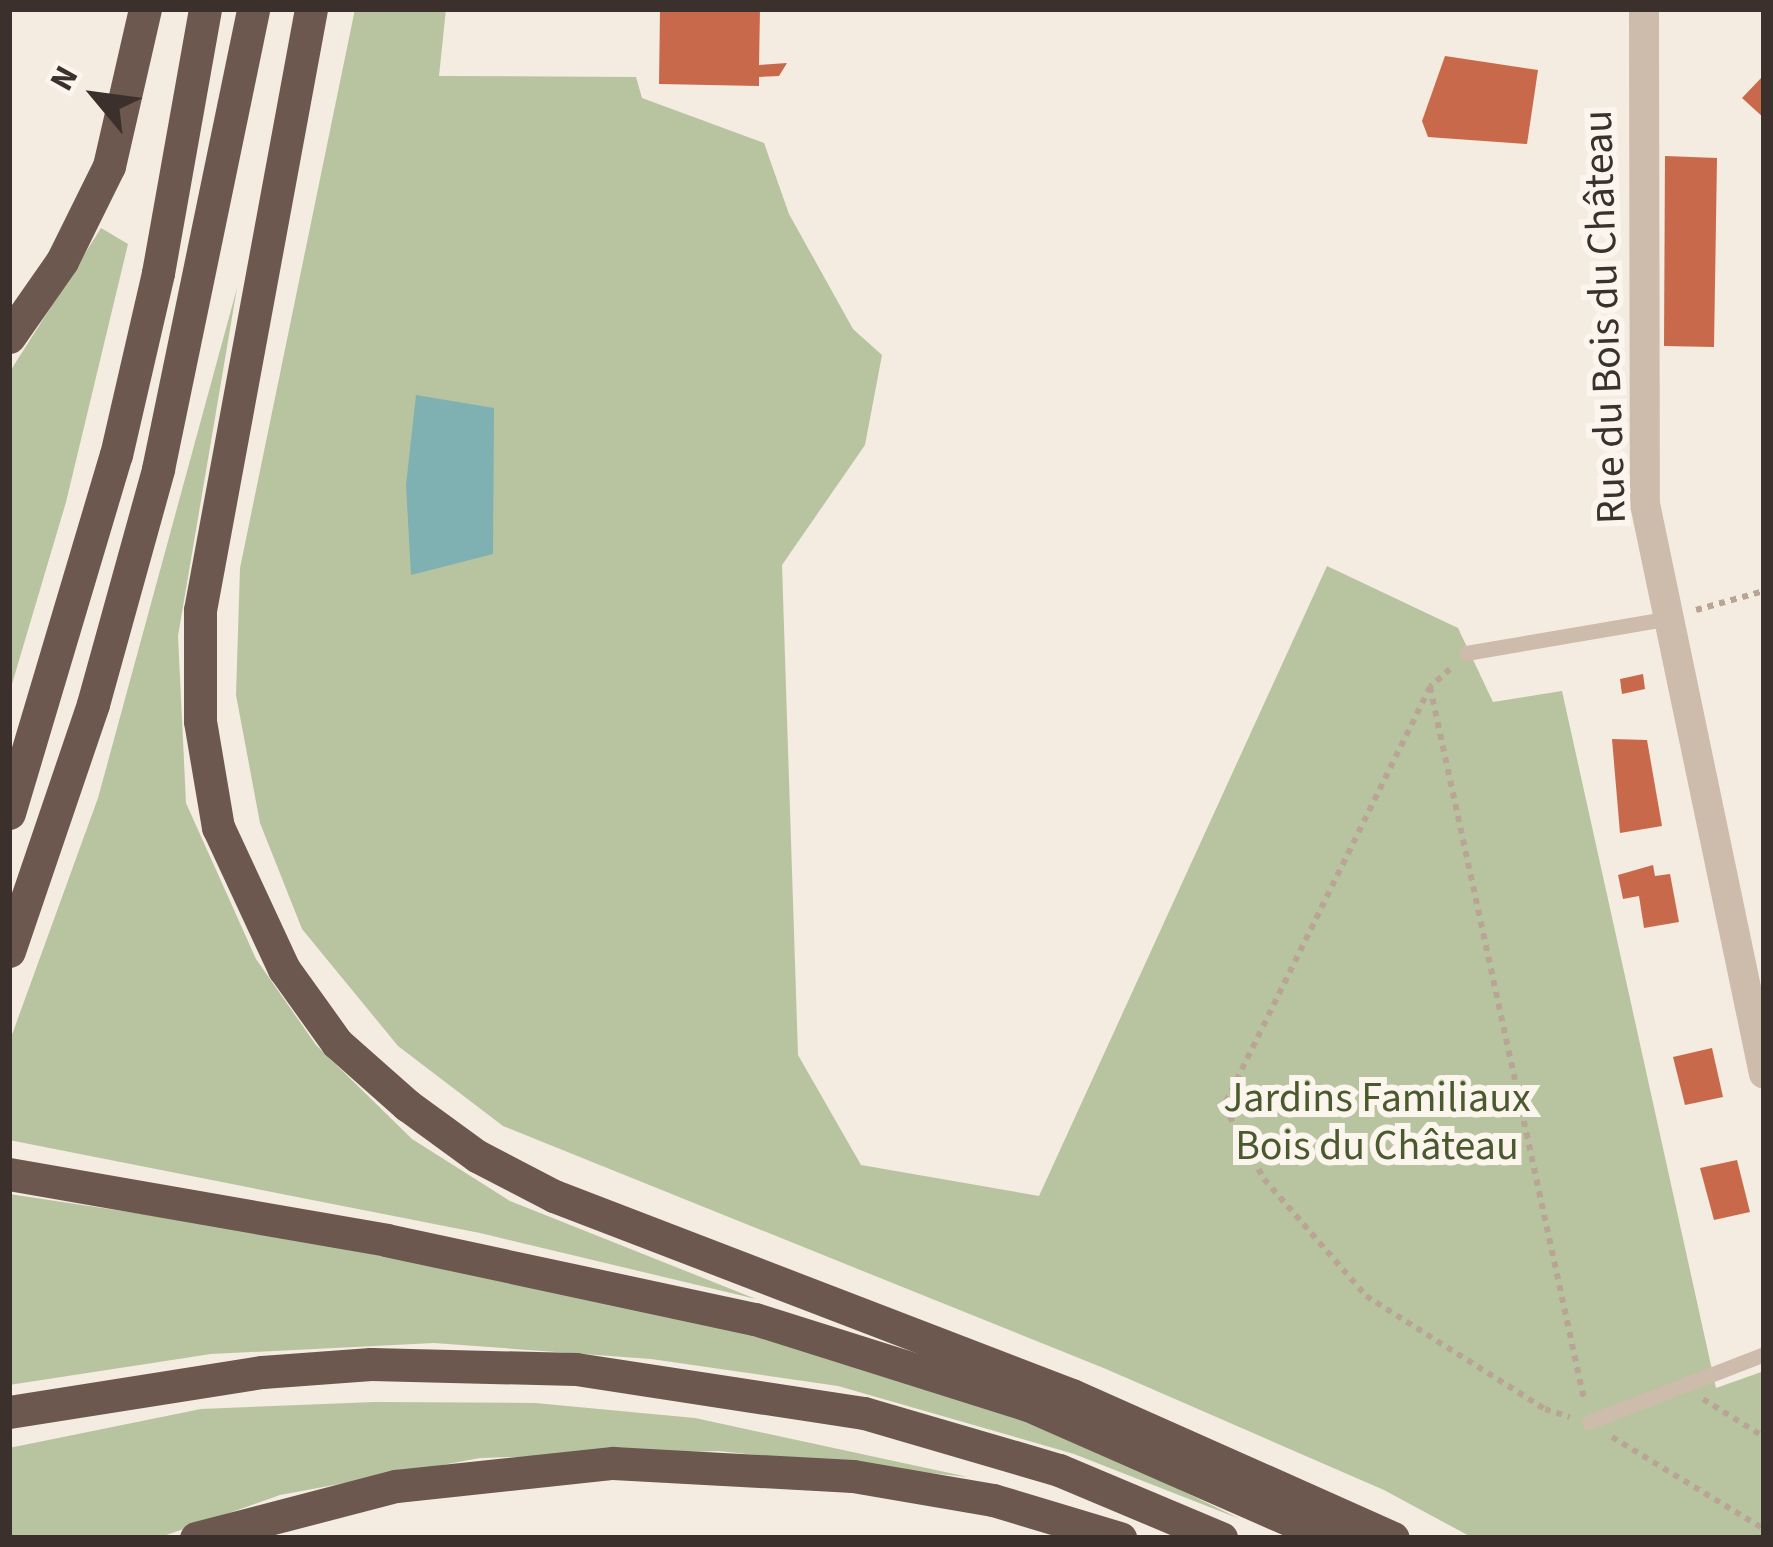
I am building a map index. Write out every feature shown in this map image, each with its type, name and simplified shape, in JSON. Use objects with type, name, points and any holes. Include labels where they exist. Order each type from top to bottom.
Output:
[{"type":"highway","points":[[9,338],[62,261],[110,166],[145,9]]},
{"type":"highway","points":[[9,813],[116,454],[158,273],[205,9]]},
{"type":"highway","points":[[9,951],[93,704],[158,469],[253,9]]},
{"type":"highway","points":[[310,9],[200,610],[200,721],[218,827],[284,969],[337,1042],[407,1105],[477,1156],[535,1186],[1072,1395],[1393,1538]]},
{"type":"highway","points":[[25,1177],[494,1261],[754,1319],[1028,1405],[1331,1538]]},
{"type":"highway","points":[[9,1412],[328,1367],[576,1369],[864,1413],[1060,1470],[1221,1538]]},
{"type":"highway","points":[[196,1538],[396,1486],[613,1463],[853,1476],[993,1500],[1120,1538]]},
{"type":"street","name":"Rue du Bois du Château","points":[[1618,9],[1638,51]]},
{"type":"street","name":"Rue du Bois du Château","points":[[1644,9],[1638,51],[1642,454],[1670,618],[1764,1074]]},
{"type":"lane","points":[[1466,653],[1670,618]]},
{"type":"lane","points":[[1589,1422],[1764,1354]]},
{"type":"path","points":[[1670,618],[1764,591]]},
{"type":"path","points":[[1466,653],[1430,687],[1224,1106],[1264,1179],[1366,1296],[1545,1409],[1589,1422],[1764,1529]]},
{"type":"path","points":[[1430,687],[1589,1422]]},
{"type":"path","points":[[1680,1385],[1764,1437]]},
{"type":"green space","name":"Jardins Familiaux Bois du Château","points":[[355,9],[446,9],[439,76],[636,77],[642,98],[764,143],[789,214],[853,329],[882,355],[865,445],[782,565],[798,1055],[861,1165],[1039,1196],[1327,566],[1458,628],[1493,702],[1562,691],[1716,1388],[1764,1371],[1764,1538],[1473,1538],[1384,1490],[1106,1369],[503,1126],[398,1046],[302,929],[260,823],[236,695],[240,568]]},
{"type":"green space","points":[[101,228],[128,244],[66,502],[9,694],[9,373]]},
{"type":"green space","points":[[237,288],[178,636],[186,803],[256,959],[316,1045],[412,1139],[510,1201],[756,1299],[480,1233],[9,1140],[9,1043],[98,798]]},
{"type":"green space","points":[[9,1194],[256,1231],[711,1321],[851,1359],[1089,1445],[1240,1519],[1074,1454],[838,1386],[651,1359],[434,1343],[211,1354],[9,1385]]},
{"type":"green space","points":[[375,1402],[535,1403],[695,1418],[968,1477],[718,1451],[480,1458],[280,1495],[158,1538],[9,1538],[9,1448],[201,1409]]},
{"type":"water","points":[[416,395],[494,408],[493,554],[411,575],[406,485]]},
{"type":"building","points":[[660,9],[760,9],[759,65],[787,63],[779,76],[759,77],[759,86],[659,84]]},
{"type":"building","points":[[1445,56],[1538,70],[1527,144],[1428,137],[1422,121]]},
{"type":"building","points":[[1764,75],[1764,118],[1742,98]]},
{"type":"building","points":[[1665,156],[1717,158],[1714,347],[1664,346]]},
{"type":"building","points":[[1643,674],[1645,689],[1622,694],[1620,679]]},
{"type":"building","points":[[1612,739],[1647,740],[1662,826],[1620,833]]},
{"type":"building","points":[[1653,865],[1655,876],[1670,874],[1679,922],[1644,928],[1639,896],[1623,899],[1618,875]]},
{"type":"building","points":[[1712,1048],[1723,1097],[1685,1105],[1673,1057]]},
{"type":"building","points":[[1737,1160],[1750,1212],[1714,1220],[1700,1168]]}]
